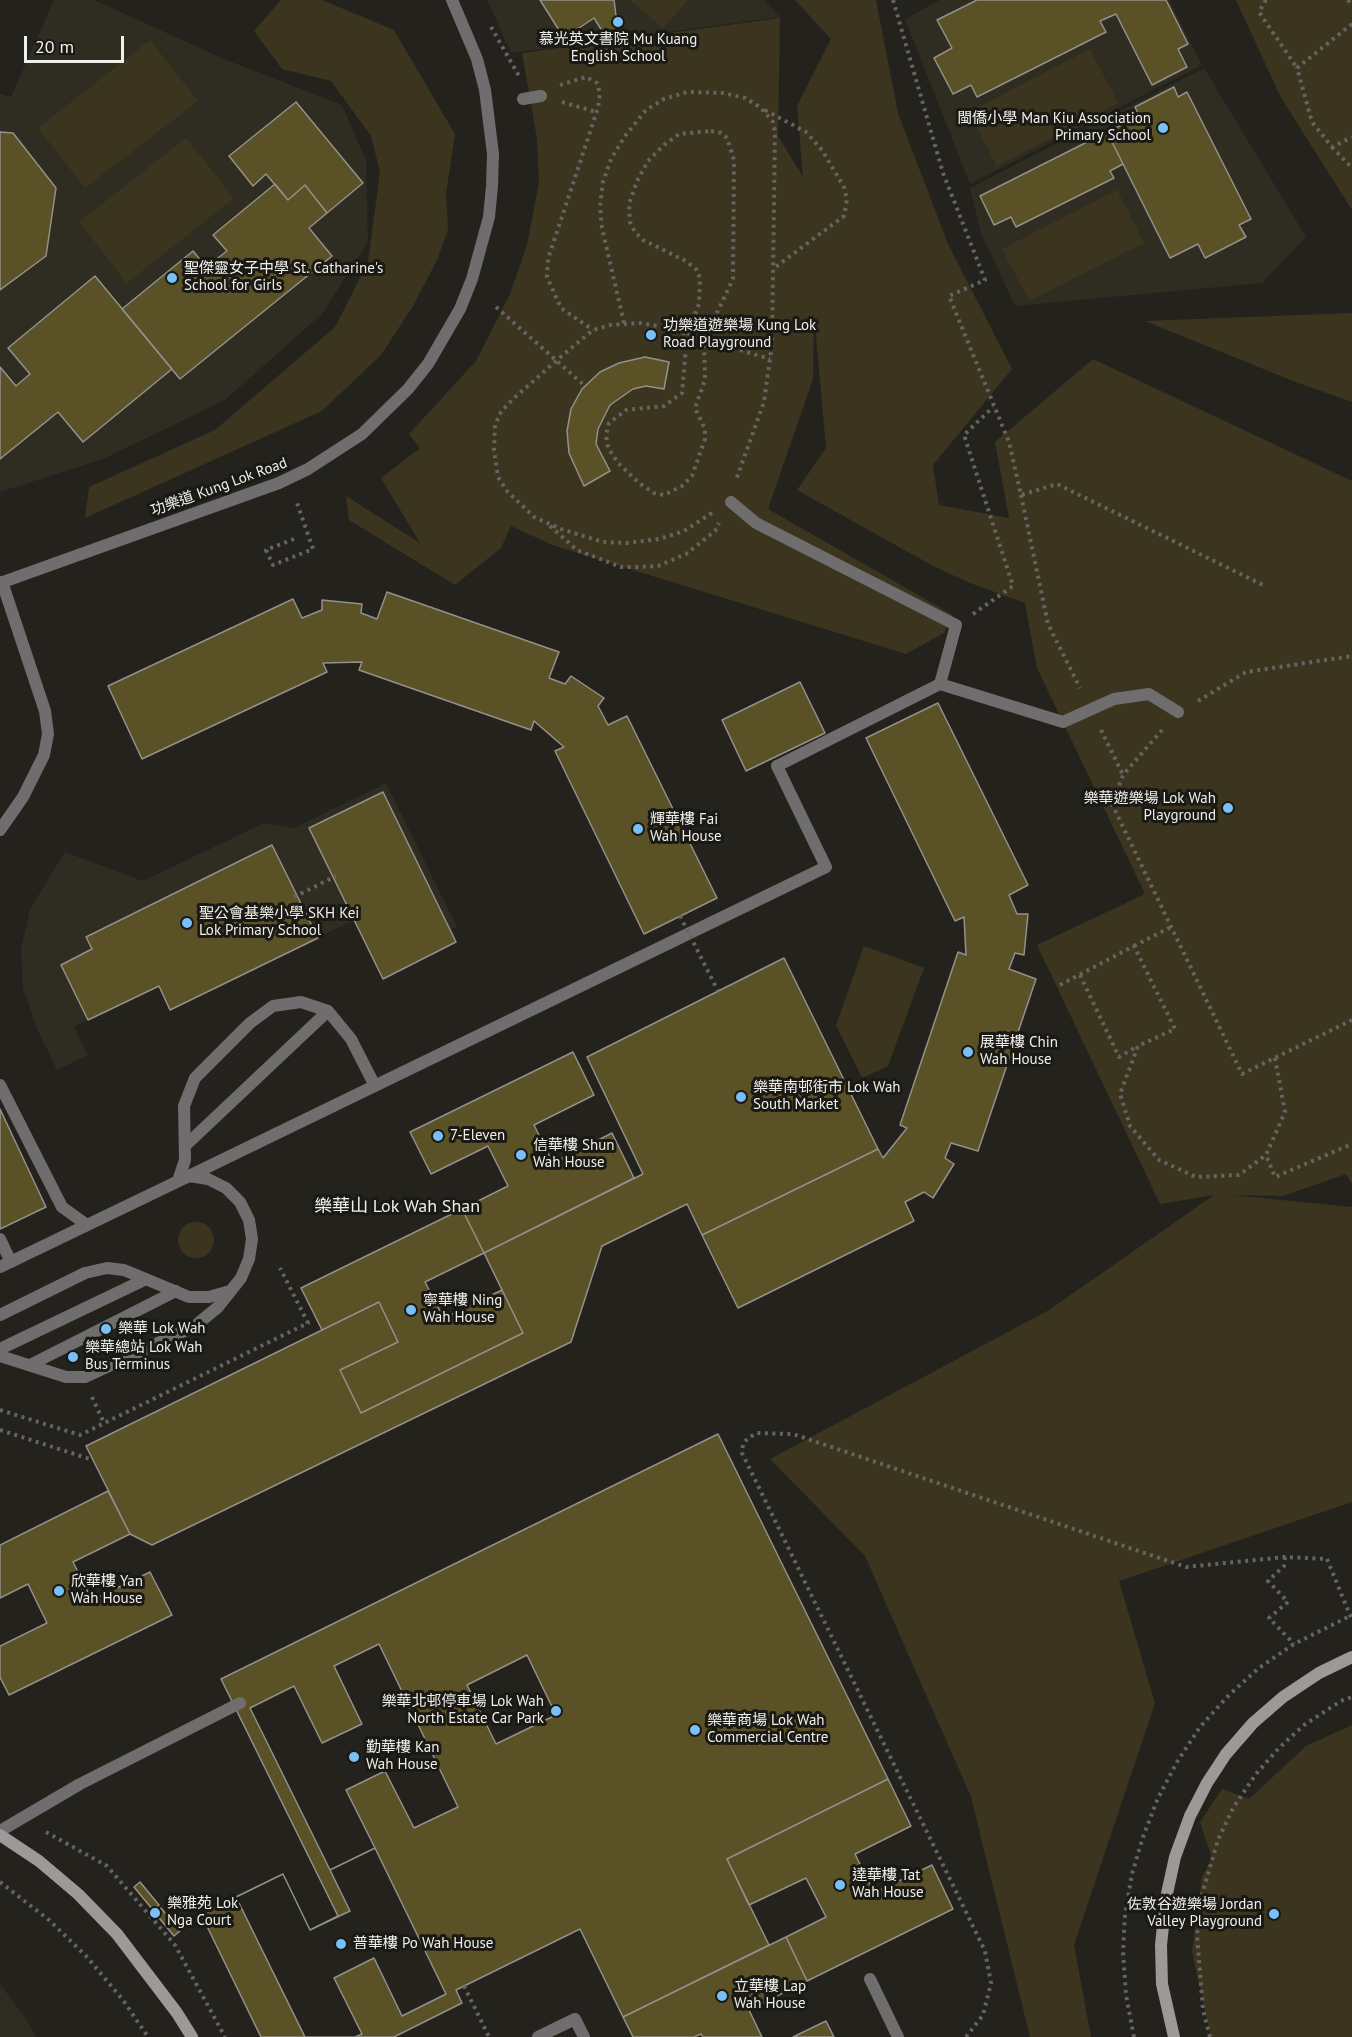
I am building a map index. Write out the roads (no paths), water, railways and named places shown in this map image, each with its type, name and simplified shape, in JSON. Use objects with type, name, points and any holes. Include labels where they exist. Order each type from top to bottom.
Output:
[{"type":"main road","points":[[1174,2037],[1162,1984],[1161,1945],[1166,1898],[1175,1857],[1190,1816],[1207,1783],[1226,1754],[1253,1723],[1283,1697],[1319,1672],[1352,1657]]},
{"type":"main road","points":[[0,1833],[39,1860],[78,1894],[117,1934],[177,2013],[192,2037]]},
{"type":"street","name":"功樂道 Kung Lok Road","points":[[1,582],[279,483],[308,469],[362,434],[401,397],[428,364],[460,309],[472,279],[489,217],[492,186],[492,143],[485,90],[477,59],[452,0]]},
{"type":"street","points":[[523,99],[541,96]]},
{"type":"street","points":[[731,502],[756,523],[956,625],[940,684]]},
{"type":"street","points":[[0,830],[28,787],[44,755],[48,734],[45,711],[1,582]]},
{"type":"street","points":[[0,1239],[5,1264],[826,867],[777,766],[940,684],[1063,722],[1114,699],[1149,694],[1178,712]]},
{"type":"street","points":[[184,1178],[186,1145],[184,1106],[195,1078],[250,1023],[273,1006],[301,1002],[328,1011],[351,1039],[375,1086]]},
{"type":"street","points":[[186,1145],[328,1011]]},
{"type":"street","points":[[0,1085],[62,1207],[87,1225]]},
{"type":"street","points":[[0,1356],[75,1378],[95,1374],[195,1326],[218,1307],[241,1278],[249,1259],[252,1239],[249,1220],[240,1202],[226,1188],[208,1179],[184,1178]]},
{"type":"street","points":[[0,1315],[106,1268],[124,1270],[189,1297],[209,1297],[231,1290]]},
{"type":"street","points":[[0,1349],[146,1279]]},
{"type":"street","points":[[30,1365],[176,1291]]},
{"type":"street","points":[[0,1833],[80,1784],[240,1703]]},
{"type":"street","points":[[870,1979],[898,2037]]},
{"type":"street","points":[[538,2037],[575,2019],[584,2037]]},
{"type":"place","name":"慕光英文書院 Mu Kuang English School","points":[[618,22]]},
{"type":"place","name":"閩僑小學 Man Kiu Association Primary School","points":[[1163,128]]},
{"type":"place","name":"聖傑靈女子中學 St. Catharine's School for Girls","points":[[172,278]]},
{"type":"place","name":"功樂道遊樂場 Kung Lok Road Playground","points":[[651,335]]},
{"type":"place","name":"樂華遊樂場 Lok Wah Playground","points":[[1228,808]]},
{"type":"place","name":"輝華樓 Fai Wah House","points":[[638,829]]},
{"type":"place","name":"聖公會基樂小學 SKH Kei Lok Primary School","points":[[187,923]]},
{"type":"place","name":"展華樓 Chin Wah House","points":[[968,1052]]},
{"type":"place","name":"樂華南邨街市 Lok Wah South Market","points":[[741,1097]]},
{"type":"place","name":"7-Eleven","points":[[438,1136]]},
{"type":"place","name":"信華樓 Shun Wah House","points":[[521,1155]]},
{"type":"place","name":"寧華樓 Ning Wah House","points":[[411,1310]]},
{"type":"place","name":"樂華 Lok Wah","points":[[106,1329]]},
{"type":"place","name":"樂華總站 Lok Wah Bus Terminus","points":[[73,1357]]},
{"type":"place","name":"欣華樓 Yan Wah House","points":[[59,1591]]},
{"type":"place","name":"樂華北邨停車場 Lok Wah North Estate Car Park","points":[[556,1711]]},
{"type":"place","name":"樂華商場 Lok Wah Commercial Centre","points":[[695,1730]]},
{"type":"place","name":"勤華樓 Kan Wah House","points":[[354,1757]]},
{"type":"place","name":"達華樓 Tat Wah House","points":[[840,1885]]},
{"type":"place","name":"樂雅苑 Lok Nga Court","points":[[155,1913]]},
{"type":"place","name":"佐敦谷遊樂場 Jordan Valley Playground","points":[[1274,1914]]},
{"type":"place","name":"普華樓 Po Wah House","points":[[341,1944]]},
{"type":"place","name":"立華樓 Lap Wah House","points":[[722,1996]]},
{"type":"district","name":"樂華山 Lok Wah Shan","points":[[397,1207]]}]
